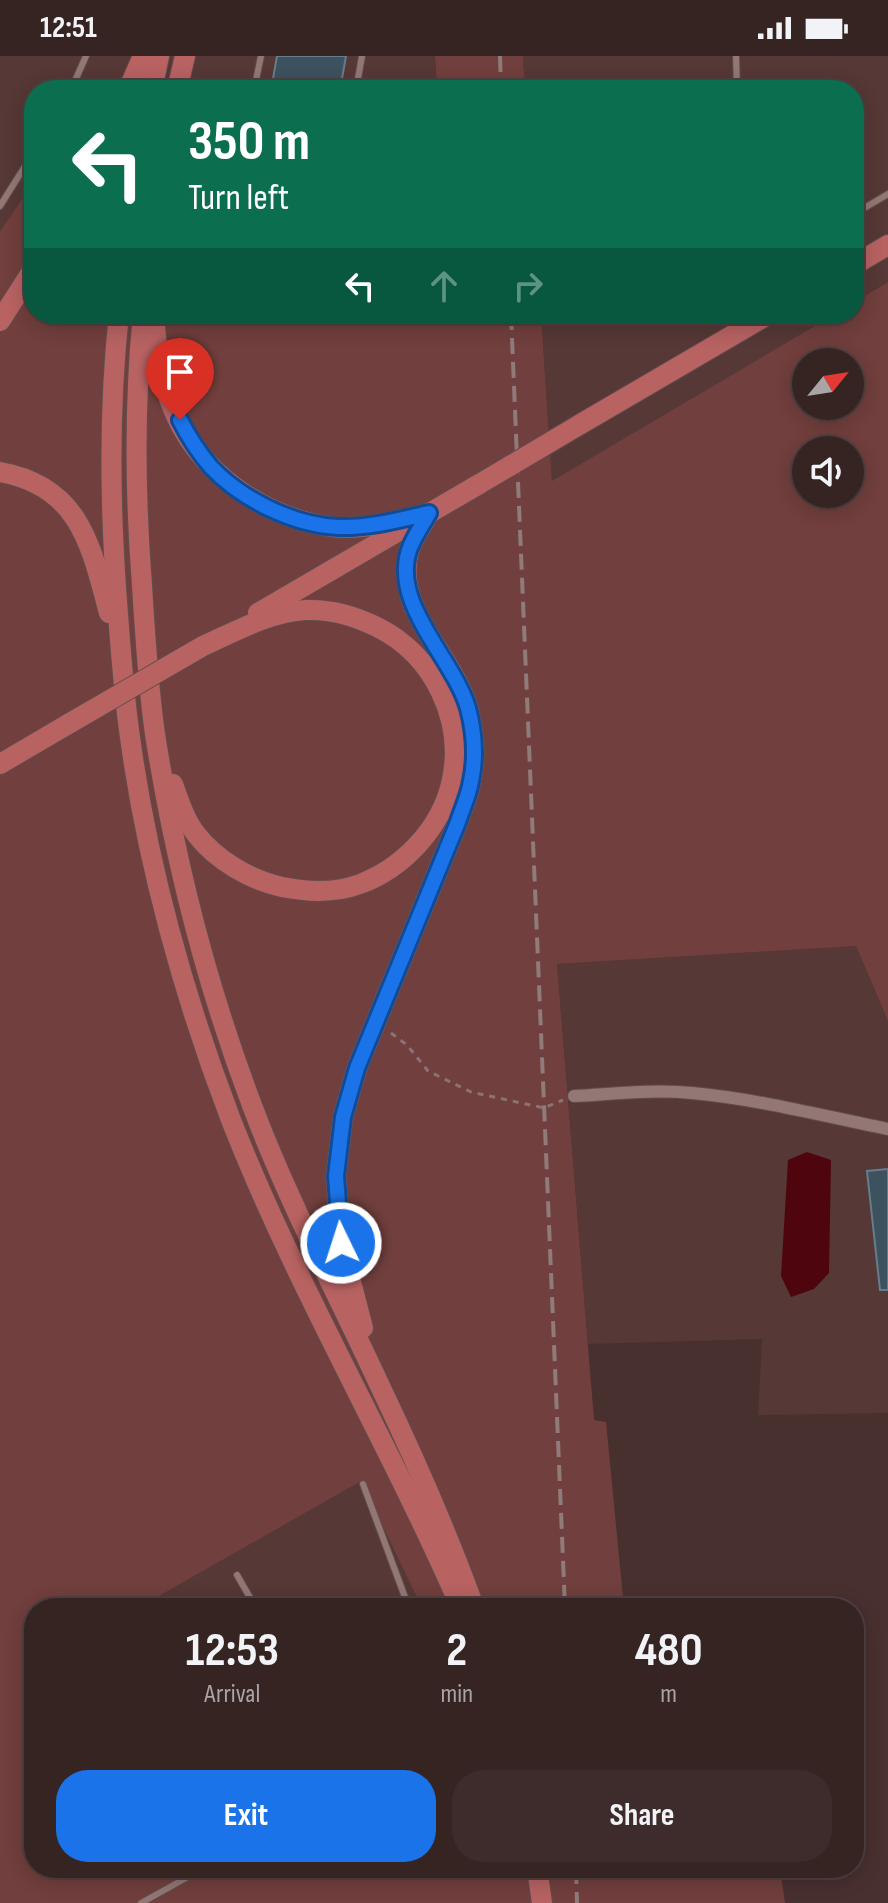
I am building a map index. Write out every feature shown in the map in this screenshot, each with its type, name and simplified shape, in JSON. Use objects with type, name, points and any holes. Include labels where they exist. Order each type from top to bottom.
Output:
[{"type":"main road","points":[[132,80],[143,56]]},
{"type":"main road","points":[[154,80],[159,56]]},
{"type":"main road","points":[[179,80],[185,56]]},
{"type":"main road","points":[[864,259],[888,245]]},
{"type":"main road","points":[[0,321],[24,284]]},
{"type":"main road","points":[[118,324],[112,435],[112,526],[122,663],[130,738],[167,920],[198,1026],[268,1207],[359,1398],[430,1536],[457,1598]]},
{"type":"main road","points":[[142,324],[136,434],[137,525],[145,632],[155,731],[191,913],[220,1019],[254,1110],[290,1195],[447,1534],[471,1598]]},
{"type":"main road","points":[[155,324],[160,368],[171,405],[211,467],[242,493],[273,510],[304,521],[335,527],[368,526],[429,513]]},
{"type":"main road","points":[[0,764],[752,324]]},
{"type":"main road","points":[[0,472],[15,475],[45,489],[66,506],[82,528],[93,552],[122,663]]},
{"type":"main road","points":[[381,1386],[341,1243],[336,1176],[343,1117],[357,1068],[458,822],[471,782],[474,741],[468,708],[457,681],[422,622],[408,589],[406,566],[410,546],[429,513]]},
{"type":"main road","points":[[155,731],[180,804],[194,832],[213,852],[237,869],[267,883],[297,890],[327,891],[358,885],[385,872],[409,854],[442,809],[451,785],[455,756],[453,727],[445,699],[433,676],[415,653],[392,634],[336,613],[307,610],[278,614],[203,646]]},
{"type":"main road","points":[[538,1878],[542,1903]]},
{"type":"street","points":[[574,1096],[659,1091],[693,1093],[888,1129]]},
{"type":"lane","points":[[75,80],[86,56]]},
{"type":"lane","points":[[256,80],[261,56]]},
{"type":"lane","points":[[358,80],[362,56]]},
{"type":"lane","points":[[736,56],[737,80]]},
{"type":"lane","points":[[0,206],[24,168]]},
{"type":"lane","points":[[864,208],[888,194]]},
{"type":"lane","points":[[363,1484],[405,1598]]},
{"type":"lane","points":[[237,1575],[250,1598]]},
{"type":"lane","points":[[141,1903],[186,1878]]},
{"type":"path","points":[[376,1021],[407,1045],[428,1071],[471,1092],[544,1108],[574,1096]]},
{"type":"shaded area","points":[[0,56],[435,56],[436,80],[24,80],[24,196],[0,231]]},
{"type":"shaded area","points":[[435,56],[523,56],[524,80],[436,80]]},
{"type":"shaded area","points":[[523,56],[888,56],[888,282],[864,296],[864,80],[524,80]]},
{"type":"shaded area","points":[[24,196],[24,324],[542,324],[552,481],[818,324],[864,324],[864,296],[888,282],[888,1021],[856,946],[557,964],[594,1420],[606,1422],[623,1598],[417,1598],[361,1481],[156,1598],[24,1598],[24,1878],[781,1878],[785,1903],[0,1903],[0,231]]},
{"type":"shaded area","points":[[542,324],[818,324],[552,482]]},
{"type":"shaded area","points":[[856,946],[888,1021],[888,1413],[758,1415],[762,1339],[588,1344],[557,964]]},
{"type":"shaded area","points":[[807,1152],[831,1160],[829,1273],[814,1289],[791,1297],[781,1276],[788,1160]]},
{"type":"shaded area","points":[[361,1480],[417,1598],[155,1598]]},
{"type":"building","points":[[277,56],[346,56],[342,80],[273,80]]},
{"type":"building","points":[[888,1169],[888,1290],[880,1290],[867,1171]]},
{"type":"railway","points":[[500,56],[501,80]]},
{"type":"railway","points":[[511,324],[565,1598]]},
{"type":"railway","points":[[576,1878],[577,1903]]},
{"type":"route","points":[[180,420],[211,467],[242,493],[273,510],[304,521],[335,527],[368,526],[429,513],[410,546],[406,566],[408,589],[468,708],[474,741],[471,782],[458,822],[357,1068],[343,1117],[336,1176],[341,1243]]}]
